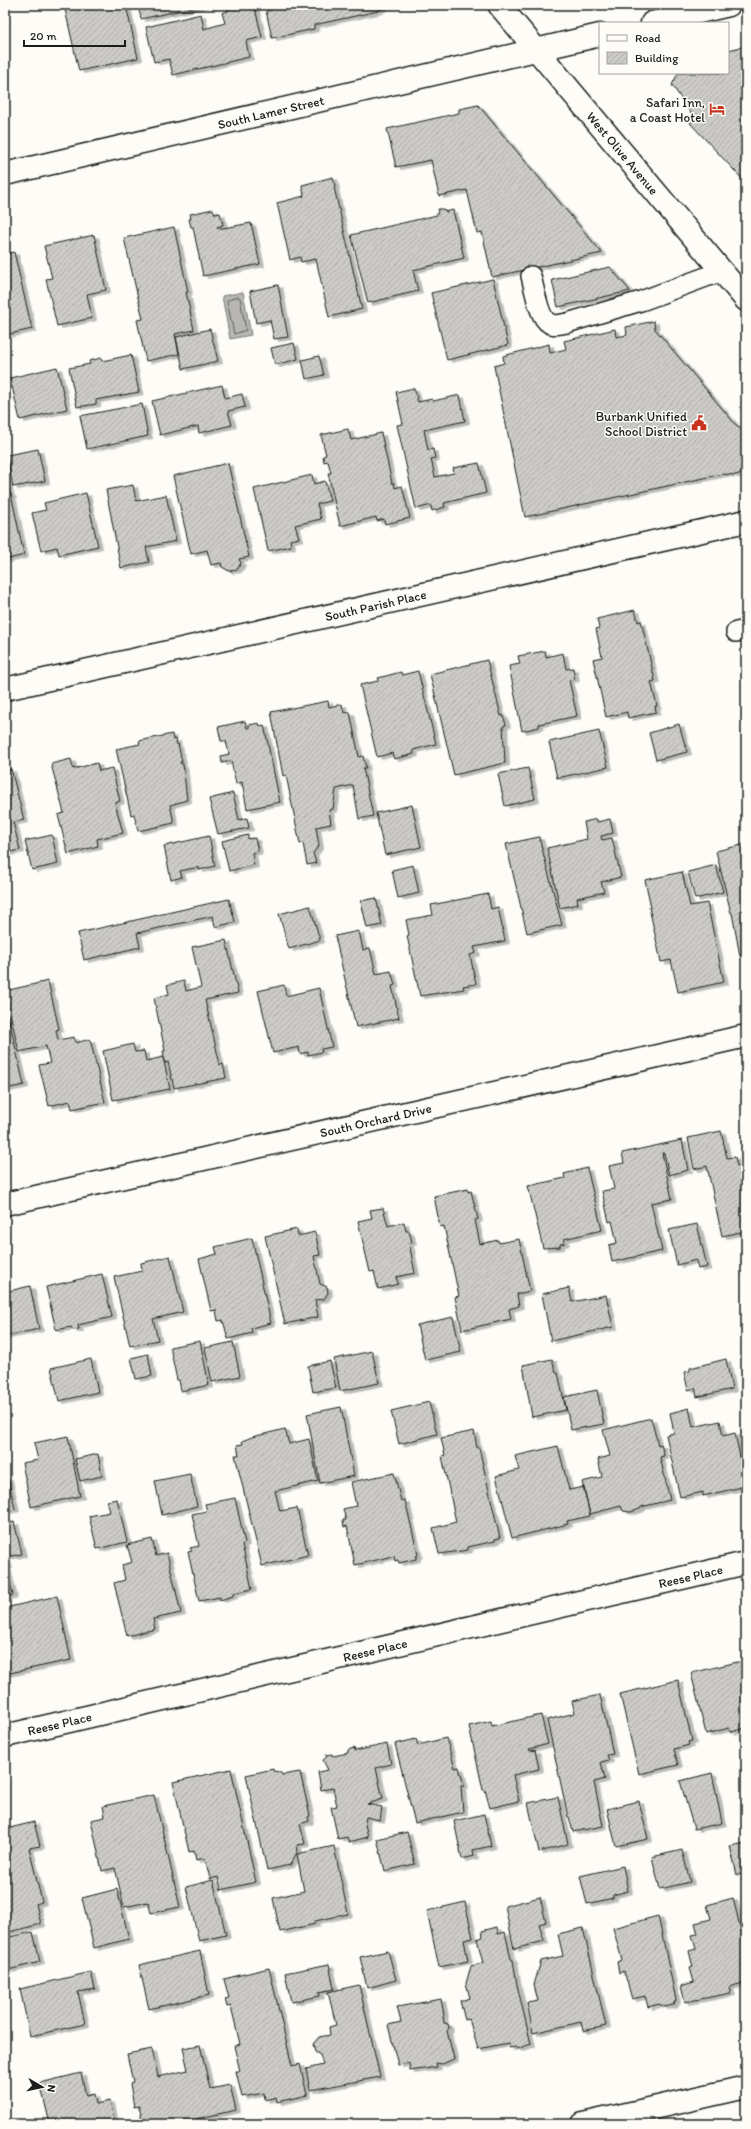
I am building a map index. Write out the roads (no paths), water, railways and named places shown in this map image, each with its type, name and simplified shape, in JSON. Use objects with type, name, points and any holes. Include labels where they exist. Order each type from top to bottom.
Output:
[{"type":"street","name":"West Olive Avenue","points":[[500,5],[746,300]]},
{"type":"street","points":[[656,22],[729,5]]},
{"type":"street","name":"South Lamer Street","points":[[5,174],[599,35]]},
{"type":"street","name":"South Parish Place","points":[[5,689],[746,521]]},
{"type":"street","name":"South Orchard Drive","points":[[5,1204],[746,1036]]},
{"type":"street","name":"Reese Place","points":[[5,1736],[746,1563]]},
{"type":"street","points":[[583,2124],[746,2087]]},
{"type":"lane","points":[[531,276],[542,317],[548,323],[555,324],[567,323],[641,301],[722,271]]},
{"type":"water","points":[[243,292],[251,335],[230,339],[222,296]]},
{"type":"place","name":"Safari Inn, a Coast Hotel","points":[[717,109]]},
{"type":"place","name":"Burbank Unified School District","points":[[699,423]]}]
